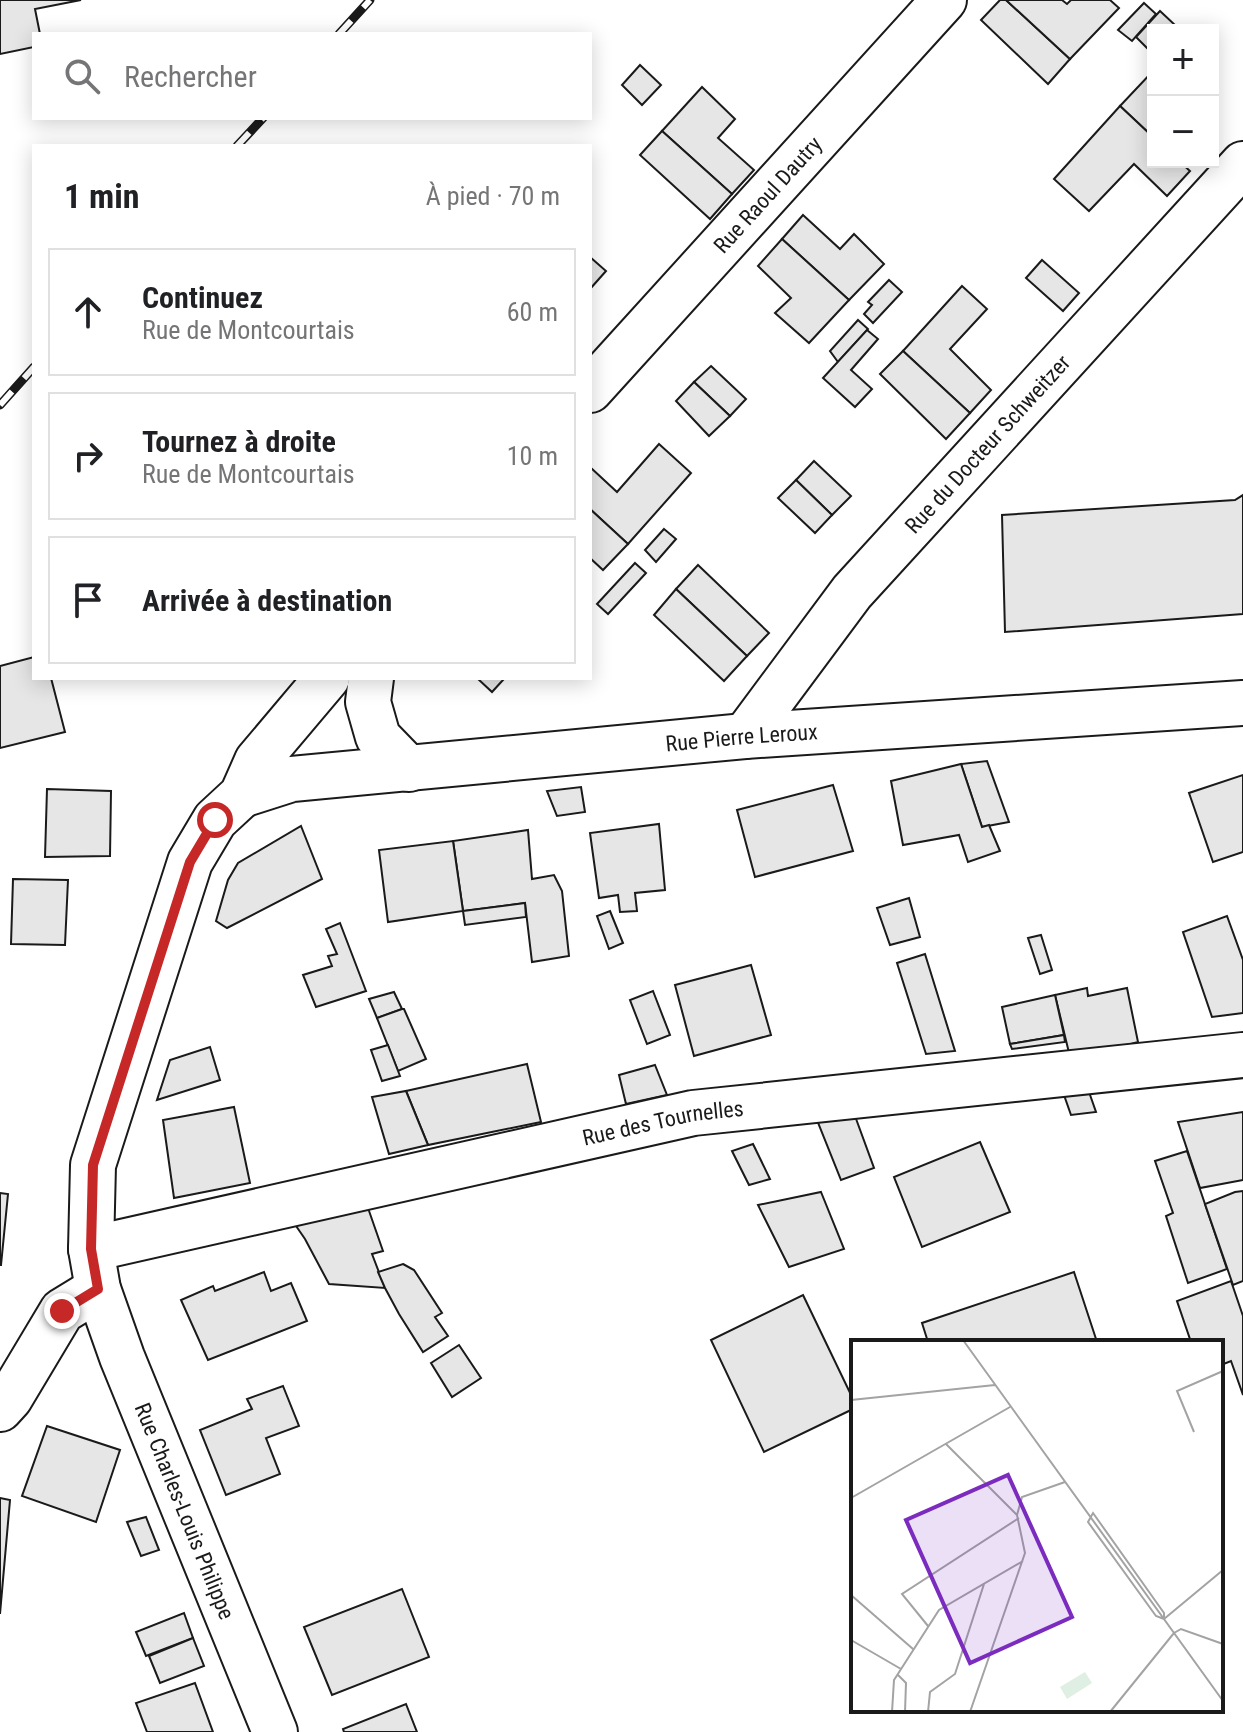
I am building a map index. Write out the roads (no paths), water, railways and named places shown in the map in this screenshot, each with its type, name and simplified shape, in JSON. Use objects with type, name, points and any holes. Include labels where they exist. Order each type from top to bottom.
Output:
[{"type":"street","name":"Rue Raoul Dautry","points":[[592,388],[944,0]]},
{"type":"street","name":"Rue du Docteur Schweitzer","points":[[745,736],[852,592],[1243,164]]},
{"type":"street","points":[[95,1269],[93,1165],[190,862],[215,820],[242,795],[257,761],[325,680]]},
{"type":"street","points":[[371,680],[368,702],[378,737],[409,769]]},
{"type":"street","name":"Rue Pierre Leroux","points":[[242,795],[292,779],[745,736],[1243,703]]},
{"type":"street","name":"Rue des Tournelles","points":[[0,1409],[10,1398],[62,1311],[95,1269],[693,1113],[1243,1055]]},
{"type":"street","name":"Rue Charles-Louis Philippe","points":[[95,1269],[122,1357],[275,1732]]},
{"type":"railway","points":[[341,32],[370,0]]},
{"type":"railway","points":[[239,144],[261,120]]},
{"type":"railway","points":[[0,405],[32,369]]}]
